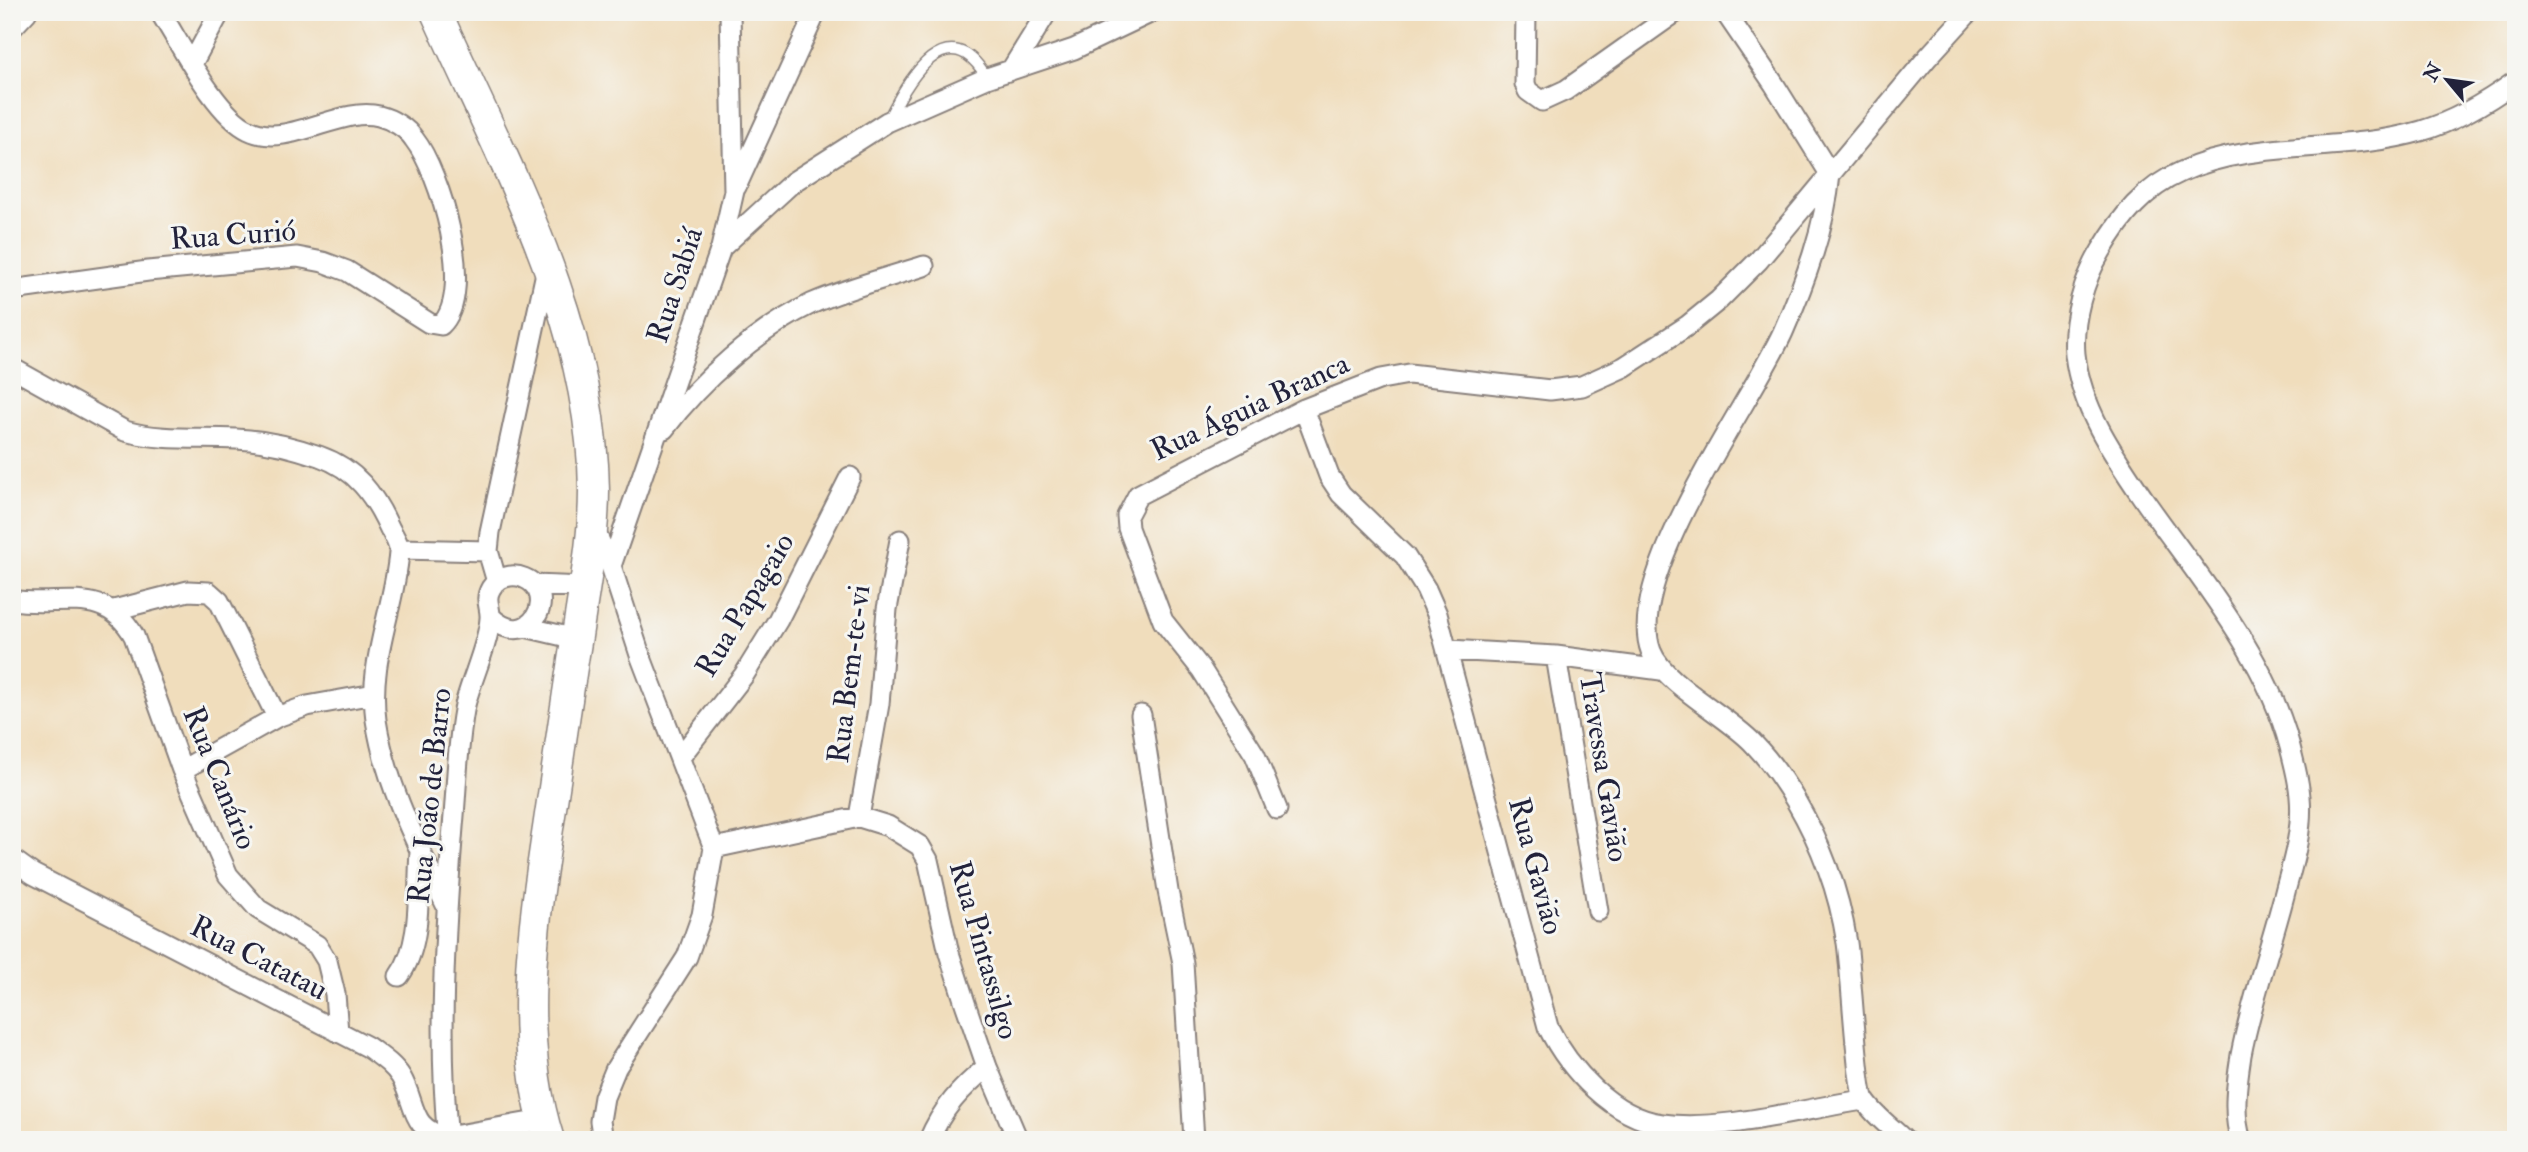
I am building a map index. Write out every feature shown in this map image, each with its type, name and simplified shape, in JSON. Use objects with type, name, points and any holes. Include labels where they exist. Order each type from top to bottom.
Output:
[{"type":"main road","points":[[436,12],[548,261],[585,387],[591,433],[592,525],[536,908],[530,998],[533,1060],[545,1130]]},
{"type":"street","points":[[12,28],[27,12]]},
{"type":"street","points":[[160,12],[193,62],[219,12]]},
{"type":"street","name":"Rua Sabiá","points":[[611,566],[721,248],[734,191],[730,12]]},
{"type":"street","points":[[734,191],[816,12]]},
{"type":"street","points":[[1013,67],[1047,12]]},
{"type":"street","points":[[721,248],[793,182],[887,122],[1013,67],[1074,49],[1152,12]]},
{"type":"street","points":[[1526,12],[1528,91],[1542,101],[1566,90],[1676,12]]},
{"type":"street","points":[[1661,670],[1647,634],[1649,607],[1661,563],[1683,513],[1782,332],[1814,249],[1827,206],[1830,174],[1725,12]]},
{"type":"street","name":"Rua Águia Branca","points":[[1278,808],[1255,755],[1200,669],[1163,621],[1128,528],[1127,516],[1131,503],[1145,489],[1304,409],[1381,379],[1409,374],[1550,390],[1582,386],[1614,372],[1687,326],[1719,300],[1759,260],[1969,12]]},
{"type":"street","name":"Rua Curió","points":[[12,290],[148,271],[297,257],[323,262],[347,271],[429,323],[441,325],[449,315],[456,279],[452,240],[423,152],[412,136],[383,117],[372,114],[273,136],[251,132],[234,122],[217,104],[193,62]]},
{"type":"street","points":[[2241,1140],[2237,1128],[2238,1075],[2248,1018],[2297,846],[2300,798],[2291,748],[2276,702],[2251,655],[2109,449],[2087,399],[2075,353],[2079,307],[2092,266],[2121,217],[2151,189],[2182,171],[2250,153],[2419,132],[2487,102],[2516,81]]},
{"type":"street","name":"Rua João de Barro","points":[[447,1138],[447,907],[461,723],[491,617],[487,598],[497,582],[488,551],[548,261]]},
{"type":"street","points":[[653,443],[686,399],[714,371],[786,320],[833,295],[924,266]]},
{"type":"street","points":[[12,368],[103,419],[146,437],[239,439],[318,456],[343,467],[361,481],[377,502],[400,550],[379,643],[374,694],[385,757],[420,850],[447,907]]},
{"type":"street","name":"Rua Gavião","points":[[1304,409],[1329,476],[1341,494],[1405,556],[1426,589],[1448,650],[1548,1027],[1560,1051],[1578,1073],[1632,1114],[1660,1124],[1703,1126],[1863,1100]]},
{"type":"street","name":"Rua Papagaio","points":[[681,756],[744,675],[778,620],[850,477]]},
{"type":"street","name":"Rua Papagaio","points":[[592,525],[611,566],[640,655],[681,756],[714,848]]},
{"type":"street","name":"Rua Bem-te-vi","points":[[859,817],[879,704],[887,609],[900,540]]},
{"type":"street","points":[[400,550],[488,551]]},
{"type":"street","points":[[497,582],[516,576],[534,585],[585,587]]},
{"type":"street","points":[[525,627],[535,619],[540,608],[540,596],[534,585]]},
{"type":"street","points":[[12,600],[79,601],[114,610],[188,591],[209,592],[219,601],[276,718]]},
{"type":"street","name":"Rua Canário","points":[[114,610],[134,636],[182,769],[223,864],[241,893],[258,909],[317,945],[327,961],[335,994],[338,1032]]},
{"type":"street","points":[[491,617],[500,626],[512,629],[525,627],[576,639]]},
{"type":"street","name":"Travessa Gavião","points":[[1448,650],[1556,656],[1598,911]]},
{"type":"street","points":[[1556,656],[1661,670],[1753,742],[1786,786],[1808,824],[1841,907],[1863,1100],[1904,1140]]},
{"type":"street","points":[[182,769],[276,718],[307,706],[374,694]]},
{"type":"street","points":[[1141,716],[1168,891],[1183,963],[1194,1140]]},
{"type":"street","points":[[603,1140],[600,1121],[604,1097],[616,1068],[687,957],[702,915],[714,848],[801,827],[859,817]]},
{"type":"street","name":"Rua Pintassilgo","points":[[859,817],[905,834],[920,846],[928,860],[949,953],[987,1068],[1018,1140]]},
{"type":"street","points":[[399,976],[410,956],[414,933],[420,850]]},
{"type":"street","name":"Rua Catatau","points":[[12,859],[33,874],[338,1032],[388,1061],[400,1076],[424,1129],[447,1138]]},
{"type":"street","points":[[929,1140],[940,1115],[963,1087],[987,1068]]},
{"type":"street","points":[[447,1138],[545,1130]]},
{"type":"lane","points":[[887,122],[922,65],[940,51],[962,51],[977,61],[987,78]]}]
